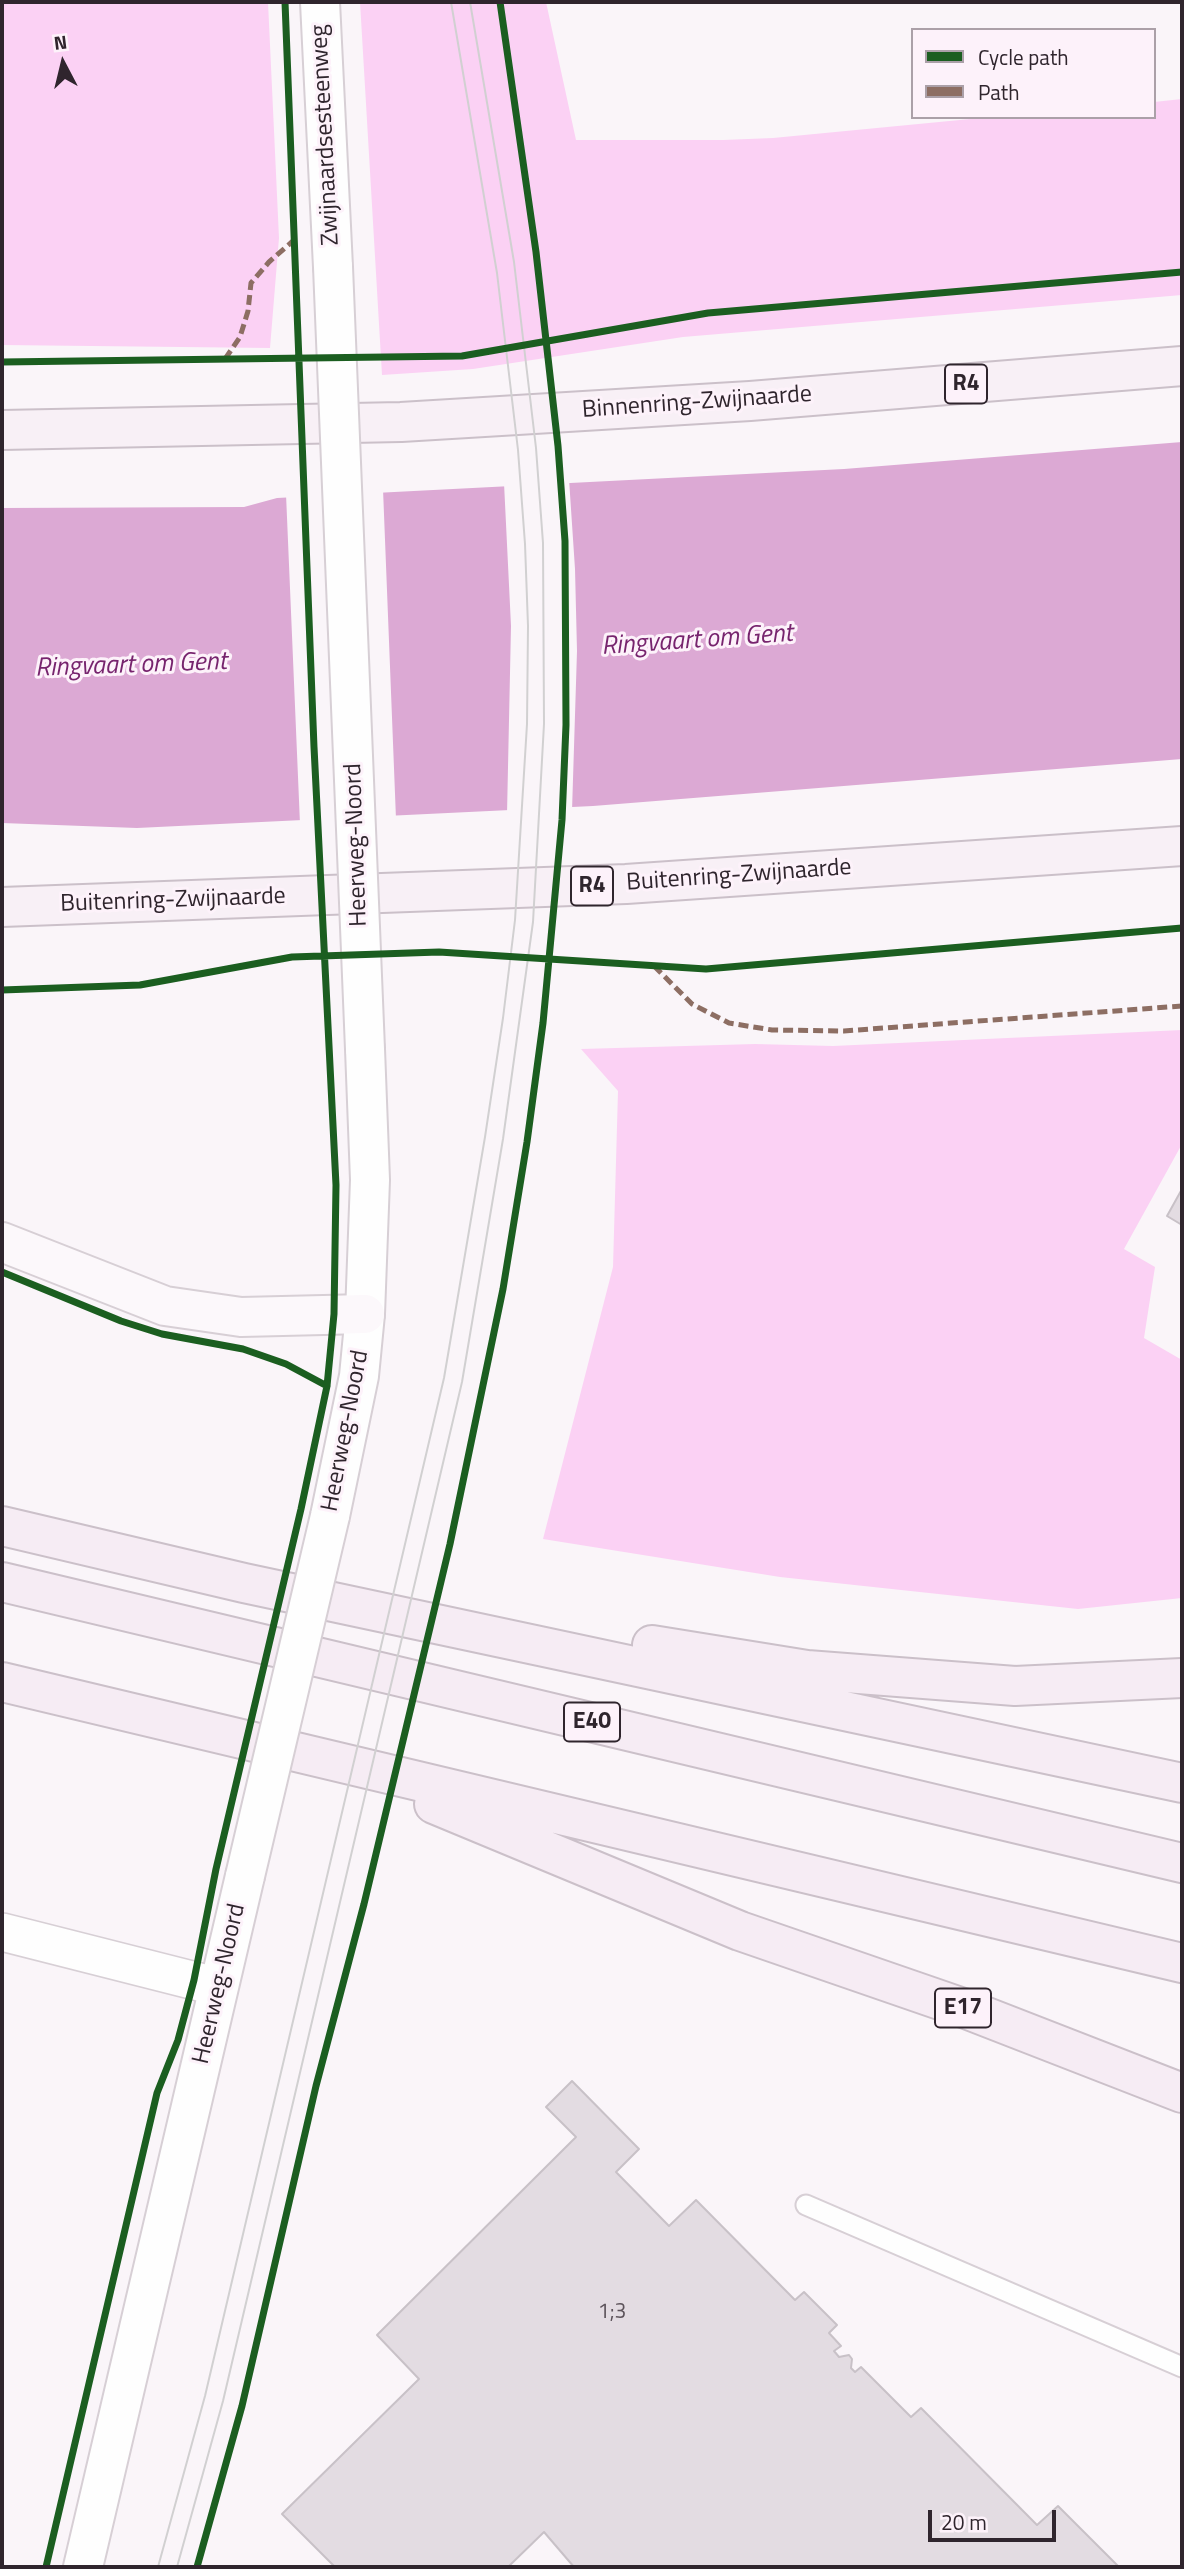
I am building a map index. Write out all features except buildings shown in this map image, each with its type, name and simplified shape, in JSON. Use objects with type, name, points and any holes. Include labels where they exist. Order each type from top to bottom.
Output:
[{"type":"highway","name":"Binnenring-Zwijnaarde","points":[[2,430],[401,422],[750,401],[1182,366]]},
{"type":"highway","name":"Buitenring-Zwijnaarde","points":[[2,907],[626,884],[1182,846]]},
{"type":"highway","points":[[2,1527],[244,1583],[1182,1783]]},
{"type":"highway","name":"E40","points":[[2,1582],[1182,1863]]},
{"type":"highway","points":[[244,1583],[468,1615],[807,1670],[1015,1686],[1182,1678]]},
{"type":"highway","points":[[2,1682],[1182,1963]]},
{"type":"highway","name":"E17","points":[[326,1759],[740,1931],[966,2009],[1182,2093]]},
{"type":"main road","points":[[2,1242],[165,1306],[241,1317],[365,1314]]},
{"type":"street","name":"Zwijnaardsesteenweg","points":[[320,2],[333,267]]},
{"type":"street","name":"Heerweg-Noord","points":[[83,2567],[330,1516],[359,1376],[365,1314],[370,1180],[333,267]]},
{"type":"street","points":[[2,1931],[219,1987]]},
{"type":"lane","points":[[806,2205],[1182,2367]]},
{"type":"shaded area","points":[[2,2],[268,2],[279,238],[270,348],[2,345]]},
{"type":"shaded area","points":[[360,2],[546,2],[576,140],[773,138],[970,119],[1156,119],[1156,102],[1182,99],[1182,295],[683,337],[473,369],[382,375]]},
{"type":"shaded area","points":[[1182,1030],[1182,1144],[1124,1249],[1155,1267],[1144,1338],[1182,1360],[1182,1598],[1078,1609],[780,1577],[543,1539],[613,1267],[618,1091],[581,1049],[755,1044],[833,1046]]},
{"type":"water","name":"Ringvaart om Gent","points":[[1182,442],[1182,759],[593,806],[137,828],[2,823],[2,508],[244,507],[277,498],[844,469]]},
{"type":"pier","points":[[569,479],[577,651],[572,811],[507,814],[511,626],[504,483]]},
{"type":"pier","points":[[383,489],[396,819],[300,824],[286,494]]},
{"type":"tram line","points":[[158,2567],[205,2396],[444,1378],[485,1137],[515,920],[527,724],[525,544],[518,450],[497,273],[451,2]]},
{"type":"tram line","points":[[177,2567],[223,2401],[462,1382],[503,1139],[533,922],[544,724],[543,543],[536,448],[514,262],[470,2]]},
{"type":"marked path","points":[[225,359],[240,337],[248,311],[251,283],[269,262],[294,240]]},
{"type":"marked path","points":[[654,966],[692,1004],[729,1023],[772,1030],[844,1031],[1182,1006]]},
{"type":"cycle path","points":[[46,2567],[157,2093],[178,2040],[194,1980],[216,1869],[301,1509],[327,1386],[334,1314],[336,1185],[314,747],[285,2]]},
{"type":"cycle path","points":[[197,2567],[242,2406],[316,2086],[364,1904],[450,1544],[503,1289],[543,1023],[562,820],[566,725],[565,541],[558,446],[536,252],[500,2]]},
{"type":"cycle path","points":[[2,362],[462,356],[708,313],[1182,272]]},
{"type":"cycle path","points":[[2,990],[140,985],[292,957],[439,952],[706,969],[1182,928]]},
{"type":"cycle path","points":[[2,1272],[121,1321],[162,1334],[243,1349],[286,1364],[327,1386]]}]
